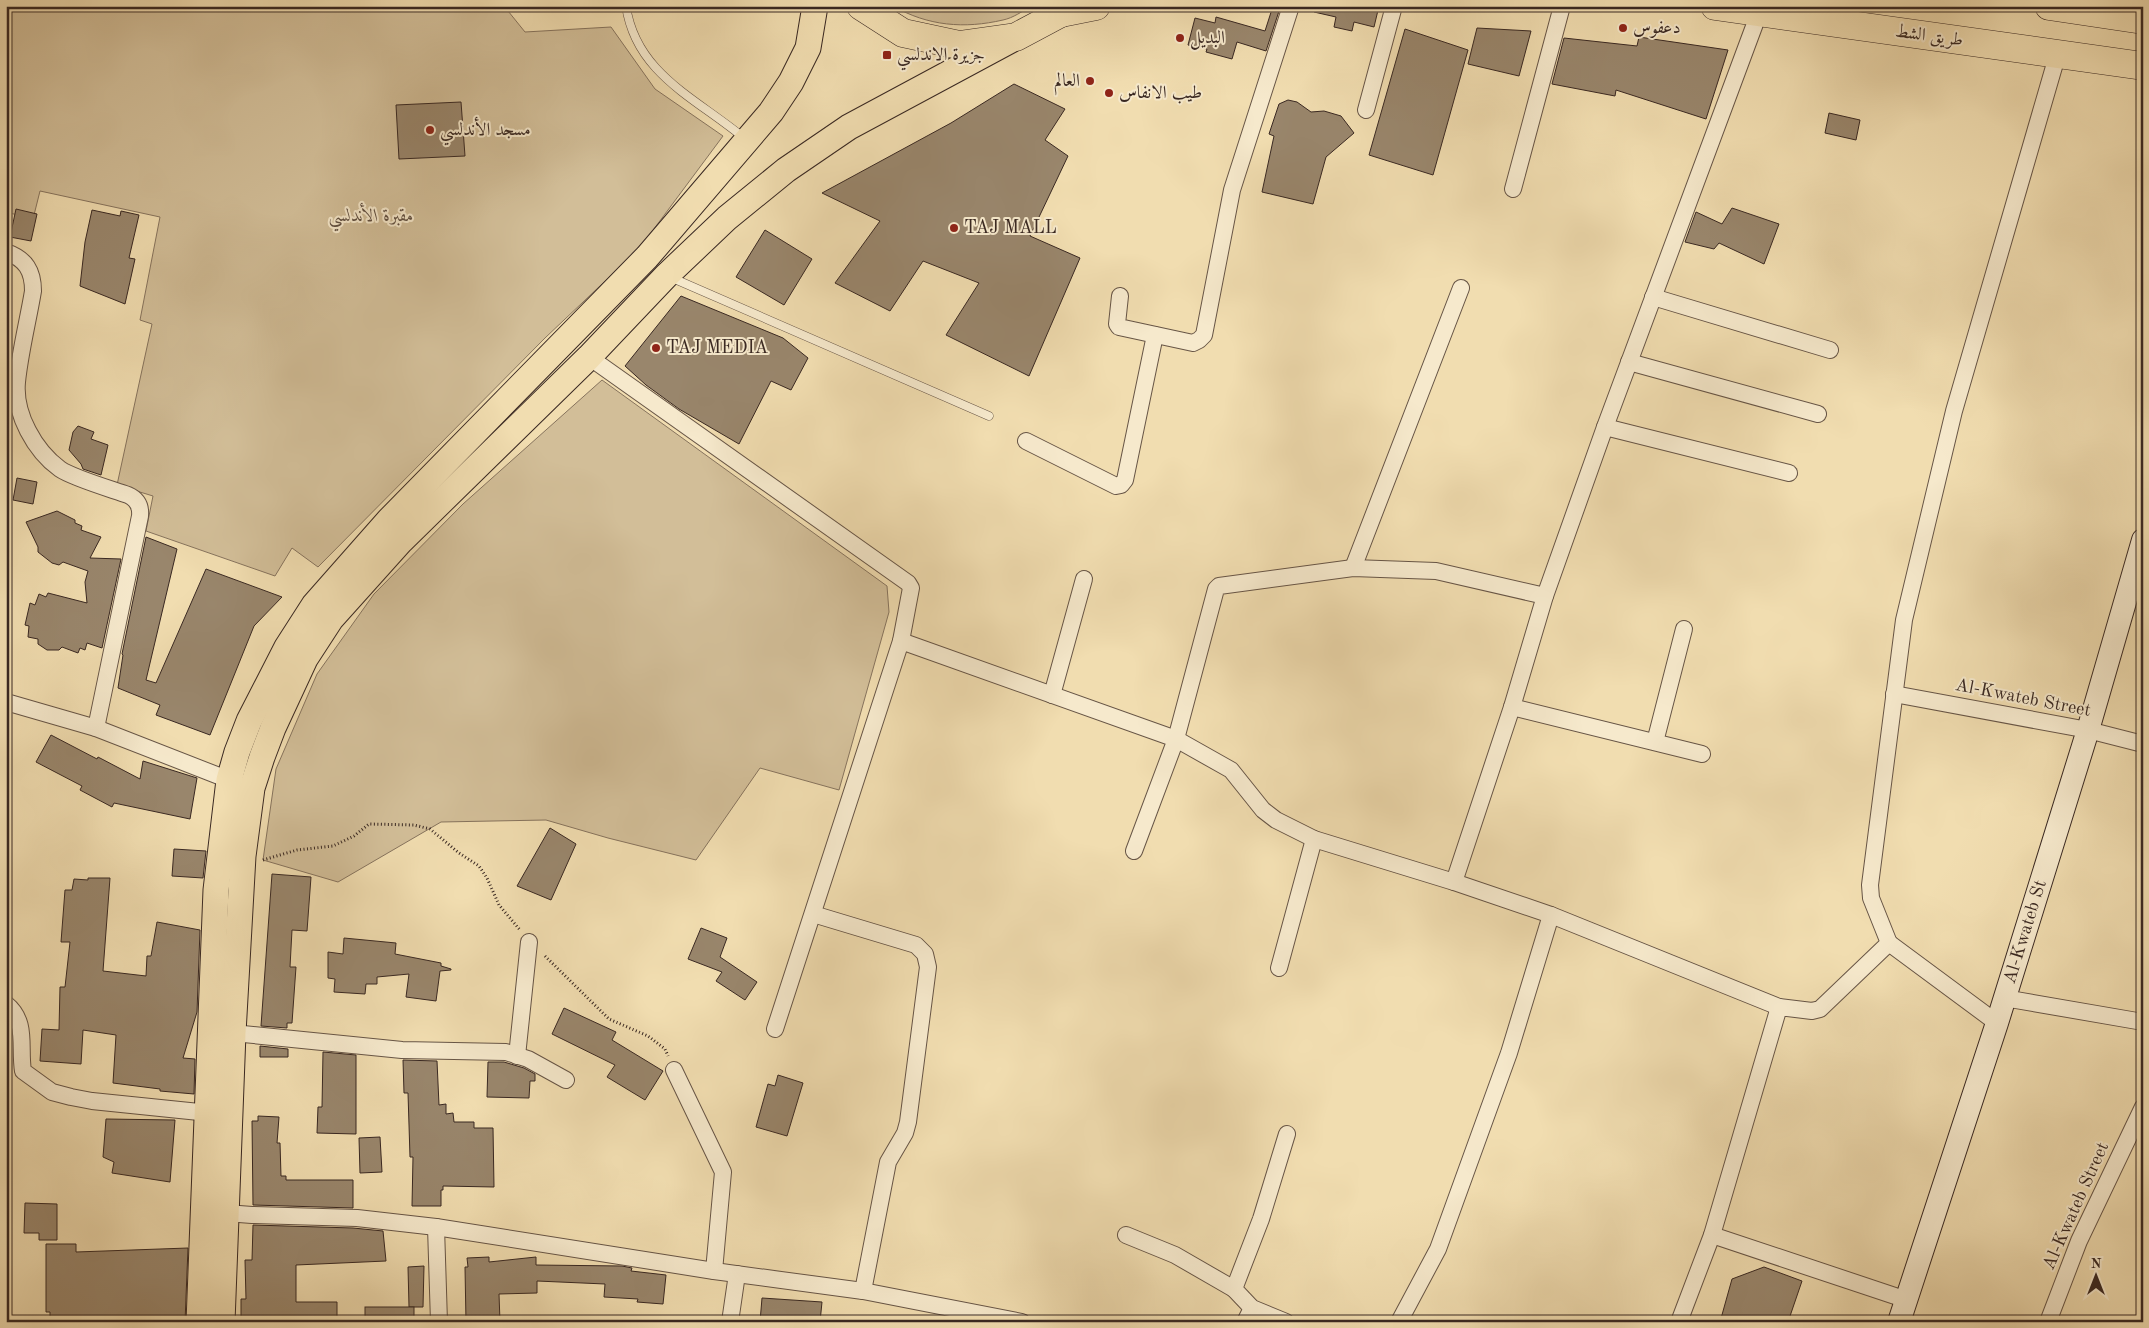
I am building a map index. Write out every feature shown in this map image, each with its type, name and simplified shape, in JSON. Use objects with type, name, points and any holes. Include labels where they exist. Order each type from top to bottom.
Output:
[{"type":"highway","points":[[861,6],[903,33],[959,45],[1016,37],[1065,10],[1096,6]]},
{"type":"highway","name":"طريق الشط","points":[[1715,6],[2143,66]]},
{"type":"highway","points":[[2049,6],[2143,20]]},
{"type":"main road","points":[[222,1322],[233,1033],[243,856],[252,788],[273,728],[305,660],[331,619],[395,531],[646,257],[748,141],[791,82],[808,48],[815,6]]},
{"type":"main road","points":[[199,1322],[209,1113],[216,890],[229,780],[249,721],[287,647],[314,605],[589,357],[666,276],[727,218],[794,164],[849,127],[1016,37]]},
{"type":"street","points":[[1120,296],[1117,324],[1119,327],[1193,343],[1204,335],[1232,190],[1291,6]]},
{"type":"street","points":[[1366,110],[1394,6]]},
{"type":"street","points":[[1512,189],[1562,6]]},
{"type":"street","points":[[1454,882],[1512,707],[1545,596],[1605,426],[1758,13]]},
{"type":"street","points":[[1997,1024],[1889,943],[1869,892],[1904,620],[1954,411],[2058,53]]},
{"type":"street","points":[[6,252],[17,256],[27,265],[33,278],[33,291],[17,384],[22,416],[29,432],[38,446],[61,470],[128,495],[140,506],[140,516],[96,728]]},
{"type":"street","points":[[1353,568],[1461,288]]},
{"type":"street","points":[[1653,297],[1830,350]]},
{"type":"street","points":[[1026,441],[1116,486],[1121,486],[1125,480],[1156,335]]},
{"type":"street","points":[[589,357],[908,583],[911,588],[901,641],[775,1028]]},
{"type":"street","points":[[1629,362],[1818,414]]},
{"type":"street","points":[[1605,426],[1789,473]]},
{"type":"street","name":"Al-Kwateb St","points":[[1899,1322],[1997,1024],[2088,730],[2143,540]]},
{"type":"street","points":[[1134,851],[1176,739],[1216,589],[1224,584],[1353,568],[1436,571],[1545,596]]},
{"type":"street","points":[[1052,695],[1084,579]]},
{"type":"street","points":[[1654,742],[1684,629]]},
{"type":"street","points":[[901,641],[1176,739],[1231,770],[1263,810],[1276,820],[1314,839],[1454,882],[1551,915],[1779,1007],[1812,1011],[1820,1009],[1889,943]]},
{"type":"street","name":"Al-Kwateb Street","points":[[1894,694],[2088,730],[2143,744]]},
{"type":"street","points":[[6,702],[96,728],[252,788]]},
{"type":"street","points":[[1512,707],[1702,754]]},
{"type":"street","points":[[1279,968],[1314,839]]},
{"type":"street","points":[[813,914],[916,945],[925,954],[928,967],[908,1122],[905,1132],[888,1162],[863,1291]]},
{"type":"street","points":[[1399,1322],[1438,1249],[1509,1053],[1551,915]]},
{"type":"street","points":[[517,1056],[529,942]]},
{"type":"street","points":[[2004,998],[2143,1022]]},
{"type":"street","points":[[6,1004],[14,1011],[20,1023],[23,1071],[52,1092],[92,1101],[209,1113]]},
{"type":"street","points":[[1679,1322],[1712,1235],[1779,1007]]},
{"type":"street","points":[[233,1033],[402,1050],[506,1052],[528,1059],[566,1080]]},
{"type":"street","points":[[674,1070],[723,1172],[714,1271]]},
{"type":"street","name":"Al-Kwateb Street","points":[[2048,1322],[2080,1241],[2143,1107]]},
{"type":"street","points":[[1234,1288],[1261,1219],[1287,1134]]},
{"type":"street","points":[[226,1213],[357,1218],[436,1227],[714,1271],[863,1291],[1022,1322]]},
{"type":"street","points":[[436,1227],[439,1322]]},
{"type":"street","points":[[1126,1235],[1175,1256],[1234,1288],[1249,1315],[1286,1322]]},
{"type":"street","points":[[1712,1235],[1907,1300]]},
{"type":"street","points":[[730,1322],[737,1274]]},
{"type":"lane","points":[[626,6],[634,36],[648,60],[682,91],[748,141]]},
{"type":"lane","points":[[666,276],[989,416]]},
{"type":"path","points":[[243,856],[263,860],[297,850],[333,846],[354,836],[369,824],[414,825],[430,829],[459,853],[479,866],[487,878],[499,905],[529,942],[609,1019],[648,1036],[665,1049],[674,1070]]},
{"type":"green space","name":"مقبرة الأندلسي","points":[[6,6],[504,6],[525,32],[611,27],[655,89],[723,136],[639,249],[545,338],[318,567],[292,548],[275,576],[146,531],[153,496],[117,485],[152,324],[140,320],[160,217],[40,191],[33,219],[6,212]]},
{"type":"green space","points":[[893,6],[1031,6],[1007,19],[989,23],[960,25],[933,22],[906,13]]},
{"type":"green space","points":[[602,380],[887,586],[889,612],[839,790],[760,768],[696,860],[546,820],[441,822],[338,882],[263,860],[276,769],[317,674],[374,594],[463,504]]},
{"type":"building","points":[[1273,6],[1280,8],[1266,51],[1237,42],[1232,59],[1206,52],[1207,49],[1188,45],[1195,18],[1215,23],[1216,17],[1265,31]]},
{"type":"building","points":[[1315,6],[1379,6],[1374,27],[1354,22],[1352,31],[1334,27],[1336,17],[1314,12]]},
{"type":"building","points":[[1477,28],[1531,31],[1519,76],[1468,64]]},
{"type":"building","points":[[1405,29],[1468,50],[1433,175],[1369,155]]},
{"type":"building","points":[[1639,37],[1728,50],[1706,119],[1616,90],[1615,96],[1552,84],[1564,38],[1637,46]]},
{"type":"building","name":"TAJ MALL","points":[[1014,84],[1065,109],[1045,140],[1068,156],[1030,236],[1080,258],[1029,376],[946,335],[979,283],[923,261],[890,311],[835,283],[880,221],[822,193],[951,123]]},
{"type":"building","points":[[1288,100],[1297,102],[1311,112],[1324,111],[1341,116],[1354,133],[1326,157],[1313,204],[1262,192],[1274,136],[1269,134],[1279,104]]},
{"type":"building","name":"مسجد الأندلسي","points":[[461,102],[465,156],[399,159],[396,105]]},
{"type":"building","points":[[1829,113],[1860,120],[1856,140],[1825,133]]},
{"type":"building","points":[[1732,208],[1779,224],[1764,264],[1719,243],[1714,249],[1685,242],[1696,212],[1722,224]]},
{"type":"building","points":[[16,209],[37,214],[31,241],[10,237]]},
{"type":"building","points":[[92,210],[120,216],[121,211],[139,215],[129,258],[135,259],[125,304],[80,286],[85,242]]},
{"type":"building","points":[[765,230],[812,259],[784,305],[736,277]]},
{"type":"building","points":[[681,296],[783,338],[808,358],[791,390],[771,381],[739,444],[679,409],[646,385],[625,366]]},
{"type":"building","points":[[78,426],[94,432],[91,439],[108,445],[101,475],[83,469],[69,450],[73,432]]},
{"type":"building","points":[[17,478],[37,482],[33,504],[13,500]]},
{"type":"building","points":[[57,511],[75,520],[75,523],[82,526],[81,530],[101,537],[90,558],[121,559],[102,648],[87,643],[85,650],[80,648],[78,653],[62,647],[59,650],[47,650],[38,644],[38,639],[28,637],[29,626],[25,625],[30,603],[35,605],[39,594],[46,597],[48,593],[87,603],[85,582],[88,571],[63,562],[59,565],[52,563],[38,552],[38,547],[26,522]]},
{"type":"building","points":[[146,537],[177,549],[146,680],[156,683],[206,569],[282,597],[254,626],[210,735],[156,715],[160,705],[118,688],[122,654]]},
{"type":"building","points":[[51,735],[140,779],[143,761],[197,778],[190,819],[114,803],[112,807],[80,790],[82,786],[36,762]]},
{"type":"building","points":[[550,828],[576,844],[551,900],[517,886]]},
{"type":"building","points":[[174,849],[206,851],[203,878],[172,876]]},
{"type":"building","points":[[272,874],[311,877],[307,931],[292,930],[290,967],[296,967],[292,1023],[287,1023],[287,1028],[261,1026]]},
{"type":"building","points":[[88,878],[110,878],[103,971],[146,976],[147,956],[151,956],[157,922],[200,930],[197,1012],[183,1058],[195,1059],[194,1094],[160,1091],[160,1089],[113,1083],[116,1035],[83,1030],[81,1064],[40,1061],[42,1029],[59,1030],[60,987],[65,987],[70,942],[61,942],[65,890],[72,890],[74,879],[88,880]]},
{"type":"building","points":[[701,928],[727,938],[720,957],[757,982],[745,1000],[716,981],[722,972],[688,959]]},
{"type":"building","points":[[344,938],[396,943],[395,954],[441,963],[441,966],[451,970],[440,971],[436,1001],[406,997],[409,974],[377,977],[377,984],[366,984],[365,994],[334,992],[335,979],[328,978],[328,952],[343,954]]},
{"type":"building","points":[[564,1008],[616,1032],[612,1040],[663,1071],[645,1100],[607,1077],[615,1065],[552,1034]]},
{"type":"building","points":[[260,1046],[288,1049],[288,1057],[260,1057]]},
{"type":"building","points":[[323,1052],[356,1055],[356,1134],[317,1133],[318,1107],[322,1107]]},
{"type":"building","points":[[403,1060],[437,1061],[439,1105],[446,1104],[446,1114],[453,1113],[454,1122],[474,1122],[474,1128],[493,1128],[494,1187],[443,1186],[443,1190],[441,1190],[441,1206],[412,1206],[413,1157],[410,1157],[408,1093],[404,1093]]},
{"type":"building","points":[[488,1062],[504,1062],[524,1068],[535,1074],[535,1081],[530,1081],[529,1098],[487,1097]]},
{"type":"building","points":[[778,1075],[803,1083],[787,1136],[756,1127],[768,1084],[775,1086]]},
{"type":"building","points":[[258,1116],[279,1117],[277,1143],[280,1143],[281,1176],[286,1176],[286,1180],[353,1180],[353,1208],[253,1205],[252,1121],[258,1121]]},
{"type":"building","points":[[106,1119],[175,1120],[170,1182],[112,1173],[114,1162],[103,1157]]},
{"type":"building","points":[[380,1137],[382,1172],[360,1173],[359,1138]]},
{"type":"building","points":[[25,1203],[57,1204],[57,1240],[39,1240],[39,1233],[24,1233]]},
{"type":"building","points":[[253,1225],[353,1228],[383,1231],[386,1261],[296,1265],[296,1302],[337,1302],[337,1322],[241,1322],[241,1299],[246,1299],[245,1260],[252,1260]]},
{"type":"building","points":[[46,1244],[76,1244],[76,1252],[188,1248],[185,1322],[50,1322],[50,1312],[46,1312]]},
{"type":"building","points":[[489,1257],[489,1262],[536,1257],[536,1265],[622,1266],[632,1268],[631,1271],[666,1275],[663,1304],[637,1302],[638,1299],[604,1297],[605,1284],[537,1281],[537,1293],[499,1294],[500,1322],[466,1322],[465,1267],[468,1267],[467,1258]]},
{"type":"building","points":[[424,1266],[423,1307],[409,1307],[408,1267]]},
{"type":"building","points":[[1764,1267],[1802,1281],[1788,1322],[1720,1322],[1732,1279]]},
{"type":"building","points":[[762,1298],[822,1302],[820,1322],[760,1322]]},
{"type":"building","points":[[365,1307],[414,1307],[414,1322],[365,1322]]},
{"type":"place","name":"دعفوس","points":[[1623,28]]},
{"type":"place","name":"البديل","points":[[1180,38]]},
{"type":"place","name":"جزيرة الاندلسي","points":[[887,55]]},
{"type":"place","name":"العالم","points":[[1090,81]]},
{"type":"place","name":"طيب الانفاس","points":[[1109,93]]},
{"type":"place","name":"مسجد الأندلسي","points":[[430,130]]},
{"type":"place","name":"TAJ MALL","points":[[954,228]]},
{"type":"place","name":"TAJ MEDIA","points":[[656,348]]}]
